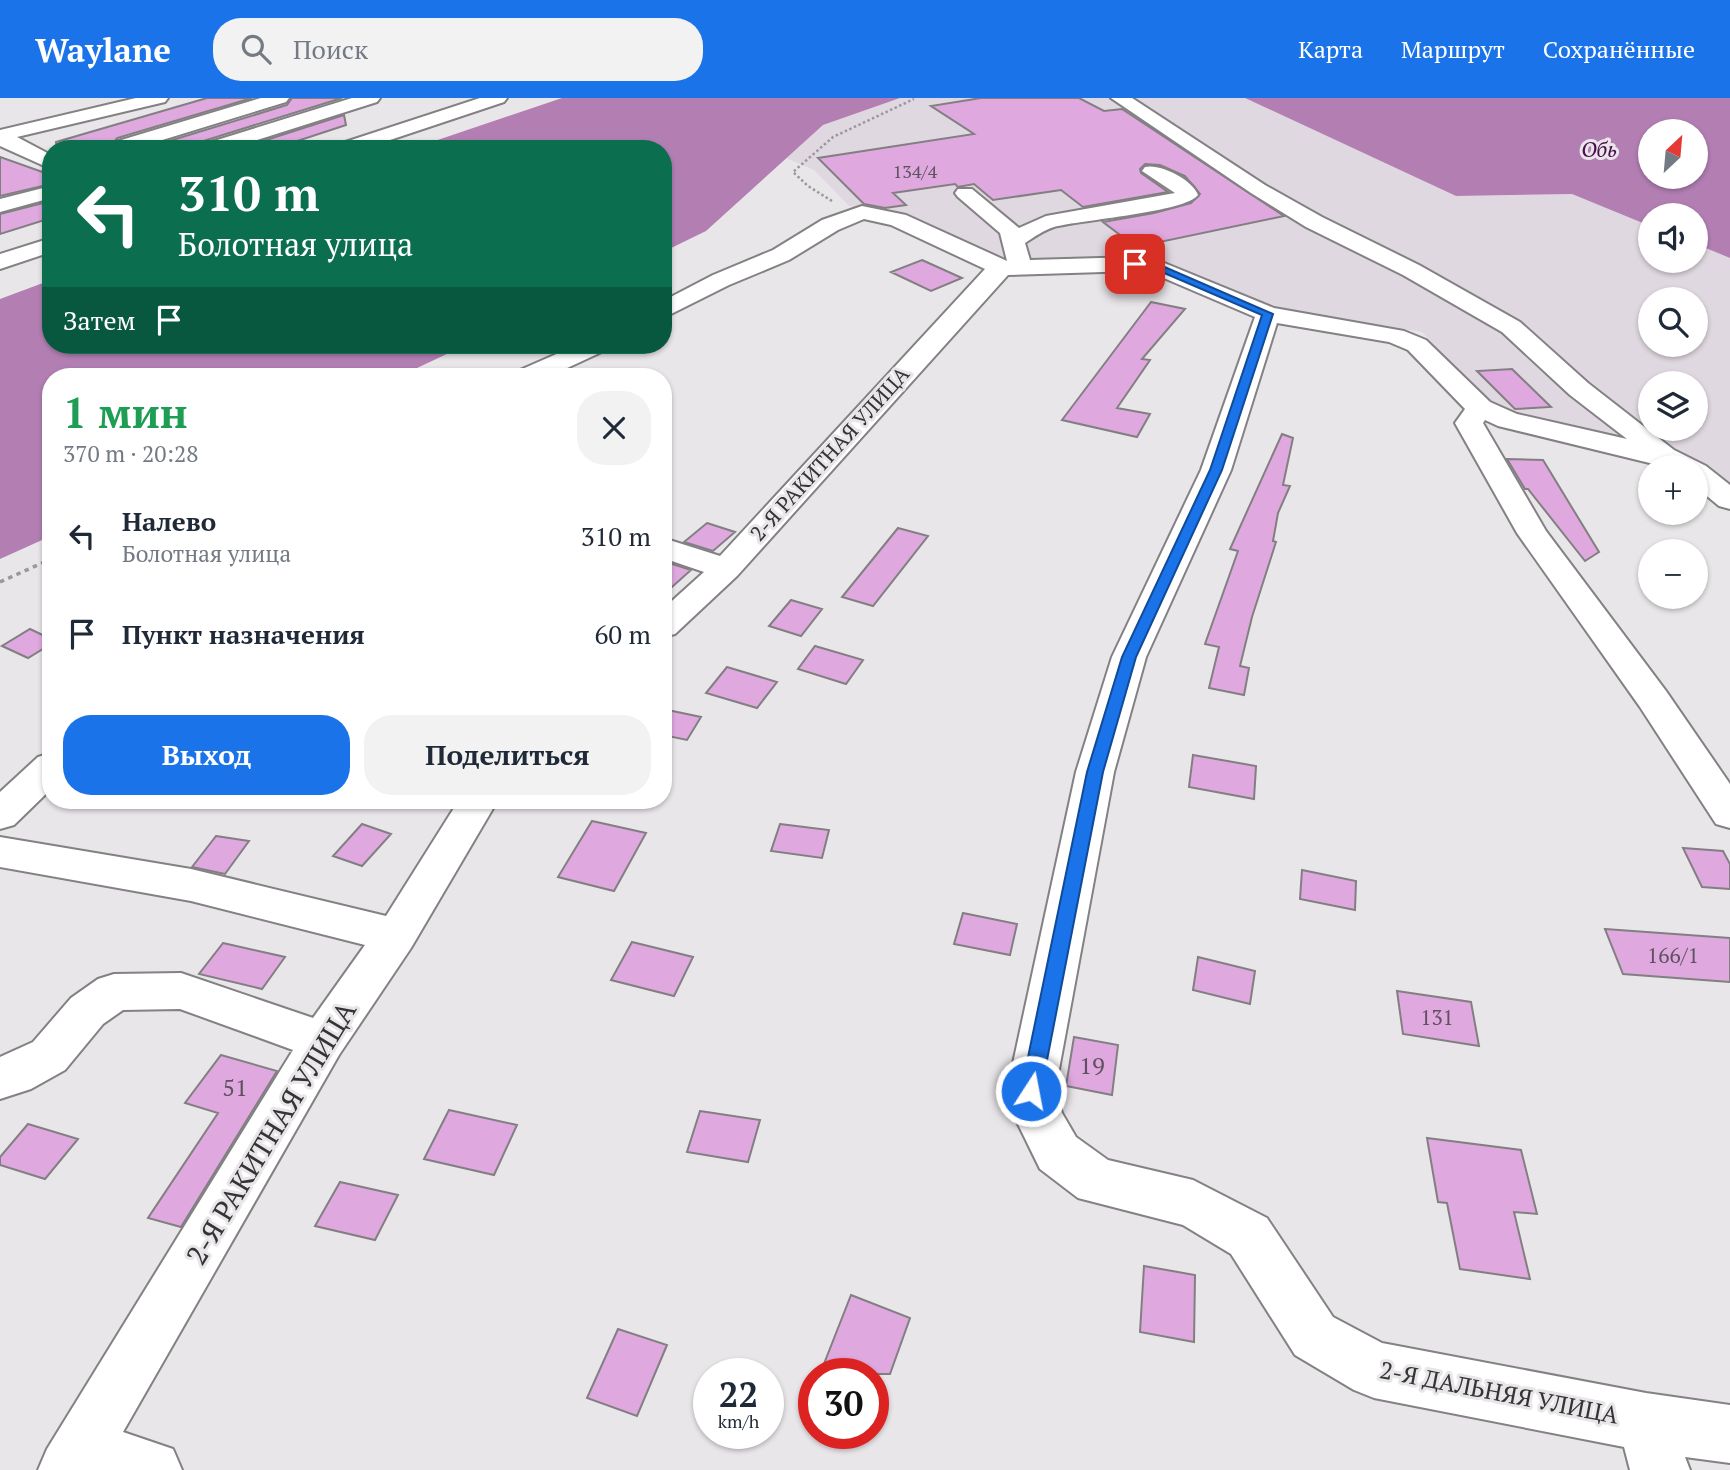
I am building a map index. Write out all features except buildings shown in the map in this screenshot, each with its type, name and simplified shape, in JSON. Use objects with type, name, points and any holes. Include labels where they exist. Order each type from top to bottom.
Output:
[{"type":"street","points":[[42,159],[3,140],[5,136],[69,114],[159,98]]},
{"type":"street","points":[[125,140],[280,98]]},
{"type":"street","points":[[237,140],[370,98]]},
{"type":"street","points":[[326,140],[426,103],[452,98]]},
{"type":"street","points":[[370,140],[498,98]]},
{"type":"street","points":[[1120,98],[1258,189],[1314,222],[1412,270],[1511,327],[1579,389],[1670,455]]},
{"type":"street","points":[[69,114],[114,140]]},
{"type":"street","points":[[1013,240],[1046,222],[1173,200],[1188,195],[1187,191],[1152,171]]},
{"type":"street","points":[[965,193],[1010,230],[1013,240],[1005,270]]},
{"type":"street","points":[[0,206],[42,194]]},
{"type":"street","points":[[672,306],[721,280],[781,256],[830,225],[862,212],[898,220],[1005,270],[1135,264],[1157,267],[1268,314],[1395,336],[1417,345],[1480,408],[1508,420],[1643,455]]},
{"type":"street","points":[[0,262],[42,248]]},
{"type":"street","name":"2-Я РАКИТНАЯ УЛИЦА","points":[[672,618],[726,569],[1005,270]]},
{"type":"street","name":"2-Я ДАЛЬНЯЯ УЛИЦА","points":[[1268,314],[1216,470],[1129,657],[1095,772],[1031,1091],[1040,1120],[1058,1153],[1096,1181],[1193,1204],[1249,1236],[1314,1336],[1374,1370],[1653,1446],[1730,1434]]},
{"type":"street","points":[[547,368],[577,354]]},
{"type":"street","points":[[1480,408],[1469,423],[1532,533],[1653,699],[1730,814]]},
{"type":"street","points":[[1708,483],[1730,500]]},
{"type":"street","points":[[672,550],[726,569]]},
{"type":"street","points":[[0,815],[42,775]]},
{"type":"street","name":"2-Я РАКИТНАЯ УЛИЦА","points":[[75,1460],[323,1041],[396,936],[474,809]]},
{"type":"street","points":[[0,852],[191,885],[396,936]]},
{"type":"street","points":[[0,1078],[14,1075],[48,1056],[87,1011],[114,992],[181,991],[323,1041]]},
{"type":"street","points":[[75,1460],[152,1470]]},
{"type":"path","points":[[862,212],[842,207],[808,186],[793,173],[809,154],[837,133],[914,99]]},
{"type":"path","points":[[0,582],[42,563]]},
{"type":"shaded area","points":[[900,98],[1245,98],[1456,196],[1572,194],[1638,221],[1638,273],[1708,273],[1708,249],[1730,258],[1730,491],[1708,477],[1708,455],[1675,455],[1493,408],[1422,332],[1277,308],[1139,255],[993,262],[879,212],[849,206],[814,170],[786,158],[823,125]]},
{"type":"water","points":[[562,98],[900,98],[823,125],[706,231],[672,248],[672,140],[438,140]]},
{"type":"water","name":"Обь","points":[[1245,98],[1730,98],[1730,258],[1708,249],[1708,203],[1638,203],[1638,221],[1572,194],[1456,196]]},
{"type":"water","points":[[42,283],[42,354],[447,354],[417,368],[42,368],[42,540],[0,559],[0,299]]},
{"type":"route","points":[[1031,1091],[1095,772],[1129,657],[1216,470],[1268,314],[1157,267],[1135,264]]}]
